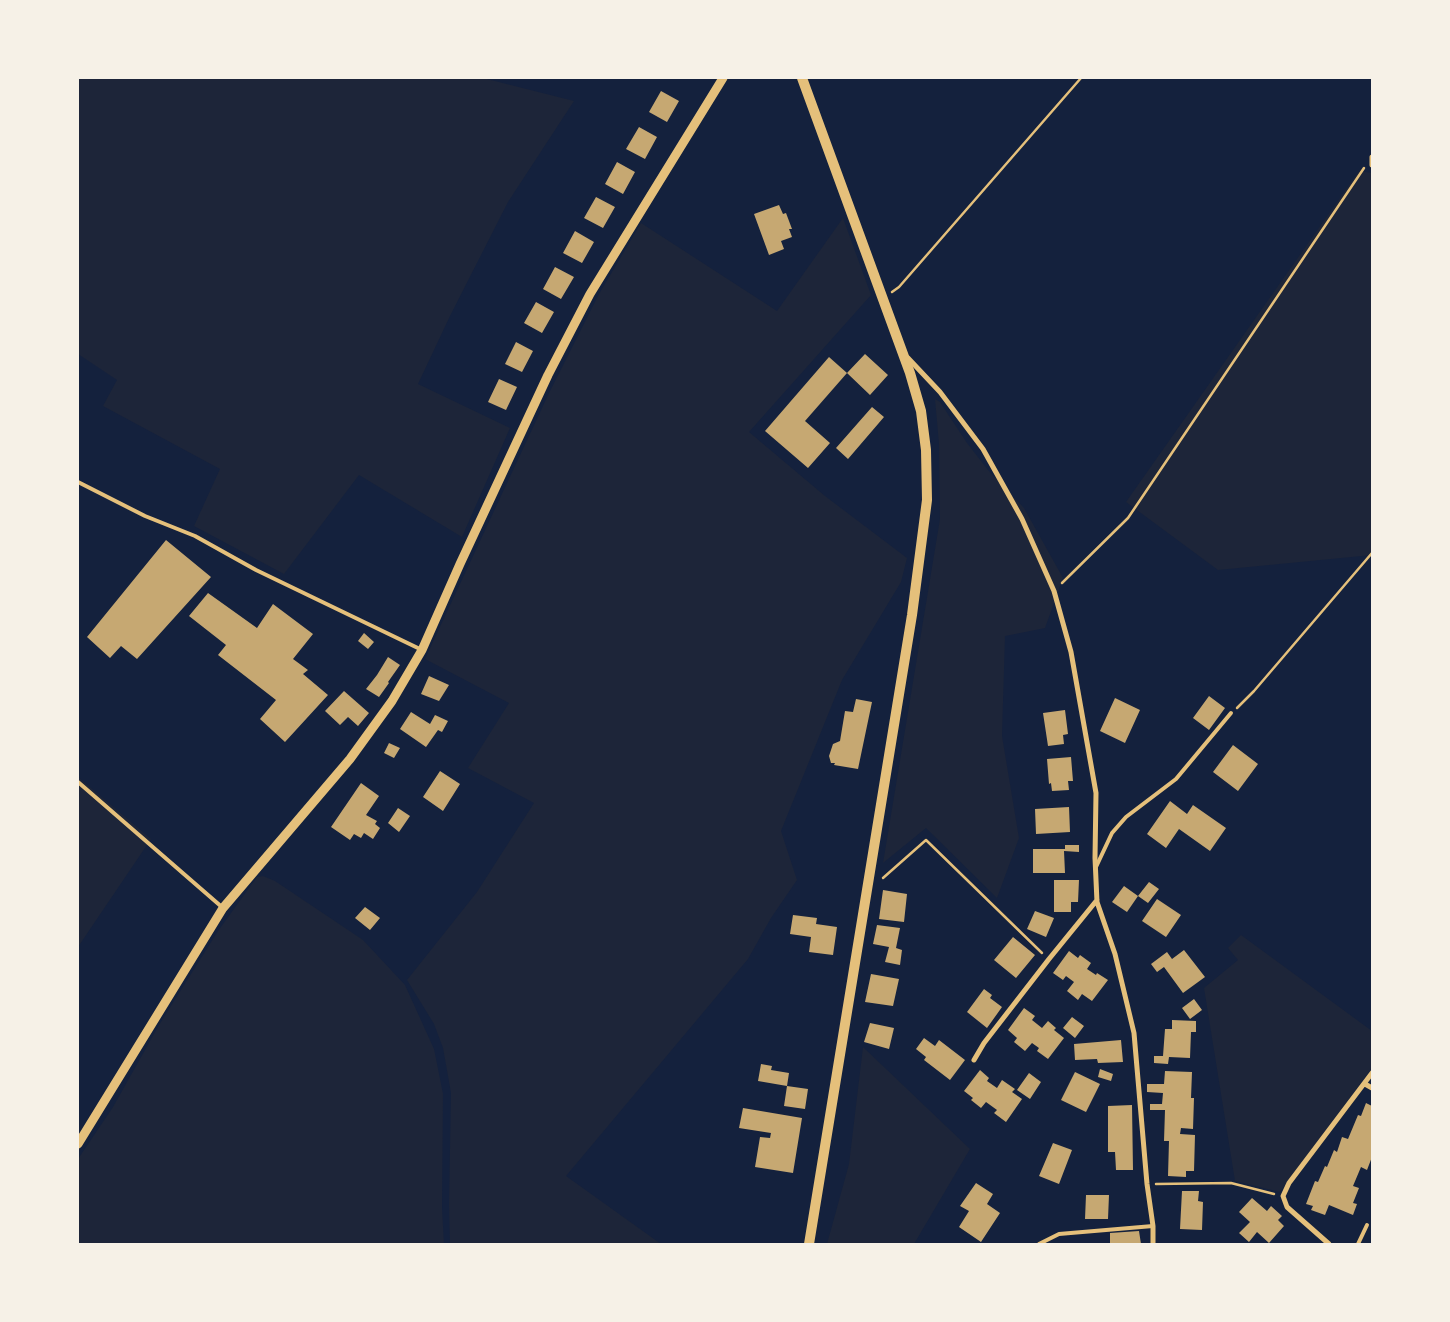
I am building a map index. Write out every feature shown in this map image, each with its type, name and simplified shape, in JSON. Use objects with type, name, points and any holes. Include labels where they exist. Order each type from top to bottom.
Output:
[{"type":"main road","points":[[802,78],[903,351],[921,411],[926,450],[927,500],[912,615],[809,1244]]},
{"type":"street","points":[[78,1144],[223,908],[365,740],[392,701],[422,650],[544,384],[590,294],[723,78]]},
{"type":"street","points":[[1370,164],[1372,157]]},
{"type":"street","points":[[903,351],[912,364],[940,392],[983,449],[1022,519],[1054,591],[1071,652],[1096,793],[1095,868],[1097,900],[1115,954],[1134,1032],[1147,1184],[1153,1226],[1153,1244]]},
{"type":"street","points":[[974,1060],[984,1043],[1048,959],[1097,900]]},
{"type":"street","points":[[1329,1244],[1287,1208],[1283,1196],[1289,1182],[1372,1073]]},
{"type":"street","points":[[1365,1084],[1372,1088]]},
{"type":"lane","points":[[78,482],[144,516],[195,536],[256,570],[422,650]]},
{"type":"lane","points":[[1095,868],[1112,833],[1126,817],[1176,779],[1231,713]]},
{"type":"lane","points":[[78,782],[223,908]]},
{"type":"lane","points":[[1358,1244],[1367,1224]]},
{"type":"lane","points":[[1039,1244],[1059,1234],[1153,1226]]},
{"type":"path","points":[[882,298],[899,287],[1081,78]]},
{"type":"path","points":[[1054,591],[1128,518],[1370,164]]},
{"type":"path","points":[[1231,713],[1254,691],[1372,553]]},
{"type":"path","points":[[867,891],[926,840],[1048,959]]},
{"type":"path","points":[[1147,1184],[1231,1184],[1283,1196]]},
{"type":"shaded area","points":[[78,78],[483,78],[574,101],[508,202],[418,384],[510,428],[462,537],[359,475],[284,574],[194,526],[220,469],[103,406],[117,380],[78,354]]},
{"type":"shaded area","points":[[1359,171],[1372,173],[1372,555],[1218,570],[1126,502]]},
{"type":"shaded area","points":[[843,218],[871,295],[749,432],[825,496],[907,558],[901,582],[842,680],[781,831],[797,880],[771,918],[748,959],[566,1176],[661,1244],[450,1244],[451,1093],[443,1048],[434,1024],[407,980],[477,892],[534,803],[468,768],[509,703],[425,659],[549,393],[599,294],[641,223],[777,311]]},
{"type":"shaded area","points":[[935,399],[940,402],[967,443],[988,470],[1024,508],[1063,578],[1045,628],[1005,636],[1002,736],[1019,838],[997,898],[926,828],[883,863],[940,519],[939,444]]},
{"type":"shaded area","points":[[78,777],[151,839],[78,947]]},
{"type":"shaded area","points":[[263,876],[275,881],[363,940],[405,985],[434,1049],[443,1094],[442,1208],[444,1244],[78,1244],[78,1159],[113,1107],[159,1025],[218,931],[257,877]]},
{"type":"shaded area","points":[[1241,935],[1372,1031],[1372,1068],[1280,1192],[1235,1181],[1204,988],[1238,960],[1228,948]]},
{"type":"shaded area","points":[[863,1047],[970,1149],[914,1244],[827,1244],[849,1164]]},
{"type":"building","points":[[661,91],[679,101],[667,122],[649,112]]},
{"type":"building","points":[[639,127],[657,137],[645,159],[626,149]]},
{"type":"building","points":[[617,162],[635,172],[623,194],[605,184]]},
{"type":"building","points":[[596,197],[615,207],[603,228],[584,218]]},
{"type":"building","points":[[779,205],[783,214],[786,213],[792,229],[789,229],[792,237],[781,241],[784,249],[769,255],[754,214]]},
{"type":"building","points":[[575,231],[594,242],[582,263],[563,253]]},
{"type":"building","points":[[555,267],[574,277],[561,299],[543,289]]},
{"type":"building","points":[[536,302],[554,312],[542,333],[524,323]]},
{"type":"building","points":[[516,342],[533,351],[522,372],[505,364]]},
{"type":"building","points":[[865,354],[888,375],[870,395],[847,373]]},
{"type":"building","points":[[829,357],[847,373],[805,421],[830,443],[808,468],[765,431]]},
{"type":"building","points":[[499,379],[517,387],[506,410],[488,402]]},
{"type":"building","points":[[872,407],[884,417],[848,459],[836,448]]},
{"type":"building","points":[[166,540],[211,577],[137,659],[121,646],[110,658],[87,637]]},
{"type":"building","points":[[208,593],[257,628],[273,604],[313,634],[293,659],[308,670],[303,674],[328,695],[285,742],[260,719],[276,700],[218,655],[226,645],[189,616]]},
{"type":"building","points":[[364,633],[374,642],[368,649],[358,641]]},
{"type":"building","points":[[388,657],[400,665],[379,697],[366,689]]},
{"type":"building","points":[[429,676],[449,685],[439,701],[421,694]]},
{"type":"building","points":[[344,691],[369,713],[358,726],[348,717],[340,725],[325,711]]},
{"type":"building","points":[[1209,696],[1225,708],[1209,730],[1193,718]]},
{"type":"building","points":[[1115,698],[1140,710],[1125,743],[1100,731]]},
{"type":"building","points":[[856,699],[872,702],[858,769],[834,765],[835,763],[831,763],[829,756],[833,744],[840,741],[845,711],[853,712]]},
{"type":"building","points":[[1065,710],[1068,734],[1063,735],[1064,744],[1048,746],[1043,713]]},
{"type":"building","points":[[411,712],[430,724],[435,715],[448,721],[442,732],[438,730],[426,747],[400,729]]},
{"type":"building","points":[[389,743],[400,748],[394,758],[384,753]]},
{"type":"building","points":[[1233,745],[1258,764],[1238,791],[1213,772]]},
{"type":"building","points":[[1071,757],[1073,781],[1068,781],[1069,790],[1052,791],[1051,783],[1049,784],[1047,759]]},
{"type":"building","points":[[440,771],[460,784],[443,811],[423,797]]},
{"type":"building","points":[[361,783],[379,796],[366,815],[377,821],[375,824],[380,828],[373,839],[364,833],[361,838],[354,834],[350,840],[331,827]]},
{"type":"building","points":[[1170,801],[1187,814],[1193,805],[1226,828],[1210,851],[1179,829],[1166,848],[1147,834]]},
{"type":"building","points":[[1069,807],[1070,832],[1036,834],[1035,809]]},
{"type":"building","points":[[398,808],[410,816],[399,832],[388,823]]},
{"type":"building","points":[[1065,845],[1079,845],[1079,852],[1064,851],[1065,873],[1033,873],[1033,849],[1065,849]]},
{"type":"building","points":[[1054,880],[1079,880],[1078,902],[1071,902],[1071,912],[1054,912]]},
{"type":"building","points":[[1149,882],[1159,889],[1148,903],[1138,896]]},
{"type":"building","points":[[1124,886],[1138,896],[1127,912],[1112,902]]},
{"type":"building","points":[[883,890],[907,894],[904,922],[879,919]]},
{"type":"building","points":[[1157,899],[1181,915],[1166,937],[1142,921]]},
{"type":"building","points":[[365,907],[380,918],[370,930],[355,918]]},
{"type":"building","points":[[1035,911],[1054,918],[1046,937],[1027,929]]},
{"type":"building","points":[[793,915],[817,918],[816,924],[837,927],[833,955],[809,952],[811,937],[790,934]]},
{"type":"building","points":[[877,925],[900,928],[896,948],[902,950],[900,965],[885,962],[889,947],[873,944]]},
{"type":"building","points":[[1013,937],[1035,955],[1016,978],[994,960]]},
{"type":"building","points":[[1184,950],[1205,977],[1183,993],[1164,967],[1157,972],[1151,964],[1167,952],[1172,959]]},
{"type":"building","points":[[1069,951],[1078,958],[1080,955],[1091,963],[1087,969],[1108,980],[1092,1001],[1082,994],[1078,1000],[1067,991],[1074,982],[1066,976],[1063,980],[1053,973]]},
{"type":"building","points":[[871,974],[899,979],[893,1006],[865,1002]]},
{"type":"building","points":[[984,989],[992,995],[990,998],[1002,1007],[987,1028],[967,1012]]},
{"type":"building","points":[[1194,999],[1202,1010],[1190,1019],[1182,1008]]},
{"type":"building","points":[[1024,1008],[1035,1016],[1032,1020],[1042,1028],[1048,1021],[1056,1028],[1054,1030],[1064,1038],[1048,1059],[1037,1051],[1039,1048],[1032,1043],[1025,1051],[1014,1042],[1017,1038],[1008,1030]]},
{"type":"building","points":[[1072,1017],[1084,1026],[1075,1038],[1063,1028]]},
{"type":"building","points":[[1172,1020],[1196,1021],[1196,1032],[1191,1032],[1190,1058],[1169,1057],[1168,1064],[1154,1063],[1154,1056],[1163,1056],[1165,1029],[1172,1029]]},
{"type":"building","points":[[870,1023],[894,1028],[889,1049],[864,1042]]},
{"type":"building","points":[[924,1038],[935,1046],[939,1040],[965,1060],[950,1080],[924,1060],[926,1057],[916,1049]]},
{"type":"building","points":[[1121,1040],[1123,1062],[1098,1063],[1097,1059],[1075,1060],[1074,1044]]},
{"type":"building","points":[[761,1064],[772,1066],[771,1070],[789,1073],[787,1086],[758,1081]]},
{"type":"building","points":[[1100,1069],[1113,1074],[1111,1081],[1098,1077]]},
{"type":"building","points":[[980,1070],[989,1078],[987,1081],[997,1088],[1002,1080],[1015,1089],[1012,1092],[1022,1099],[1006,1122],[994,1113],[997,1110],[986,1102],[981,1108],[964,1091]]},
{"type":"building","points":[[1165,1071],[1192,1072],[1191,1098],[1194,1098],[1193,1129],[1181,1128],[1180,1134],[1195,1135],[1194,1171],[1186,1171],[1186,1177],[1168,1176],[1169,1141],[1164,1141],[1165,1110],[1150,1110],[1150,1104],[1162,1104],[1163,1093],[1147,1092],[1147,1084],[1164,1084]]},
{"type":"building","points":[[1075,1072],[1100,1084],[1086,1112],[1061,1100]]},
{"type":"building","points":[[1029,1073],[1041,1082],[1030,1099],[1017,1090]]},
{"type":"building","points":[[787,1086],[808,1089],[805,1109],[784,1106]]},
{"type":"building","points":[[1366,1103],[1372,1106],[1372,1157],[1367,1170],[1361,1167],[1353,1186],[1359,1188],[1353,1203],[1357,1204],[1353,1215],[1329,1205],[1325,1215],[1311,1210],[1313,1206],[1306,1204],[1315,1181],[1318,1182],[1334,1150],[1337,1152],[1342,1137],[1348,1139],[1358,1115],[1361,1116]]},
{"type":"building","points":[[1132,1105],[1133,1170],[1116,1170],[1115,1152],[1108,1152],[1108,1106]]},
{"type":"building","points":[[743,1108],[802,1118],[793,1173],[755,1167],[760,1137],[770,1138],[771,1133],[739,1128]]},
{"type":"building","points":[[1053,1143],[1072,1150],[1059,1184],[1039,1176]]},
{"type":"building","points":[[976,1183],[993,1194],[987,1204],[1000,1213],[981,1242],[959,1227],[969,1211],[960,1206]]},
{"type":"building","points":[[1182,1191],[1199,1191],[1198,1201],[1203,1202],[1202,1230],[1180,1229]]},
{"type":"building","points":[[1086,1195],[1109,1195],[1108,1219],[1085,1219]]},
{"type":"building","points":[[1252,1198],[1267,1211],[1271,1206],[1282,1216],[1278,1220],[1284,1226],[1269,1243],[1257,1232],[1249,1242],[1239,1233],[1250,1222],[1239,1212]]},
{"type":"building","points":[[1139,1231],[1141,1244],[1110,1244],[1110,1233]]}]
